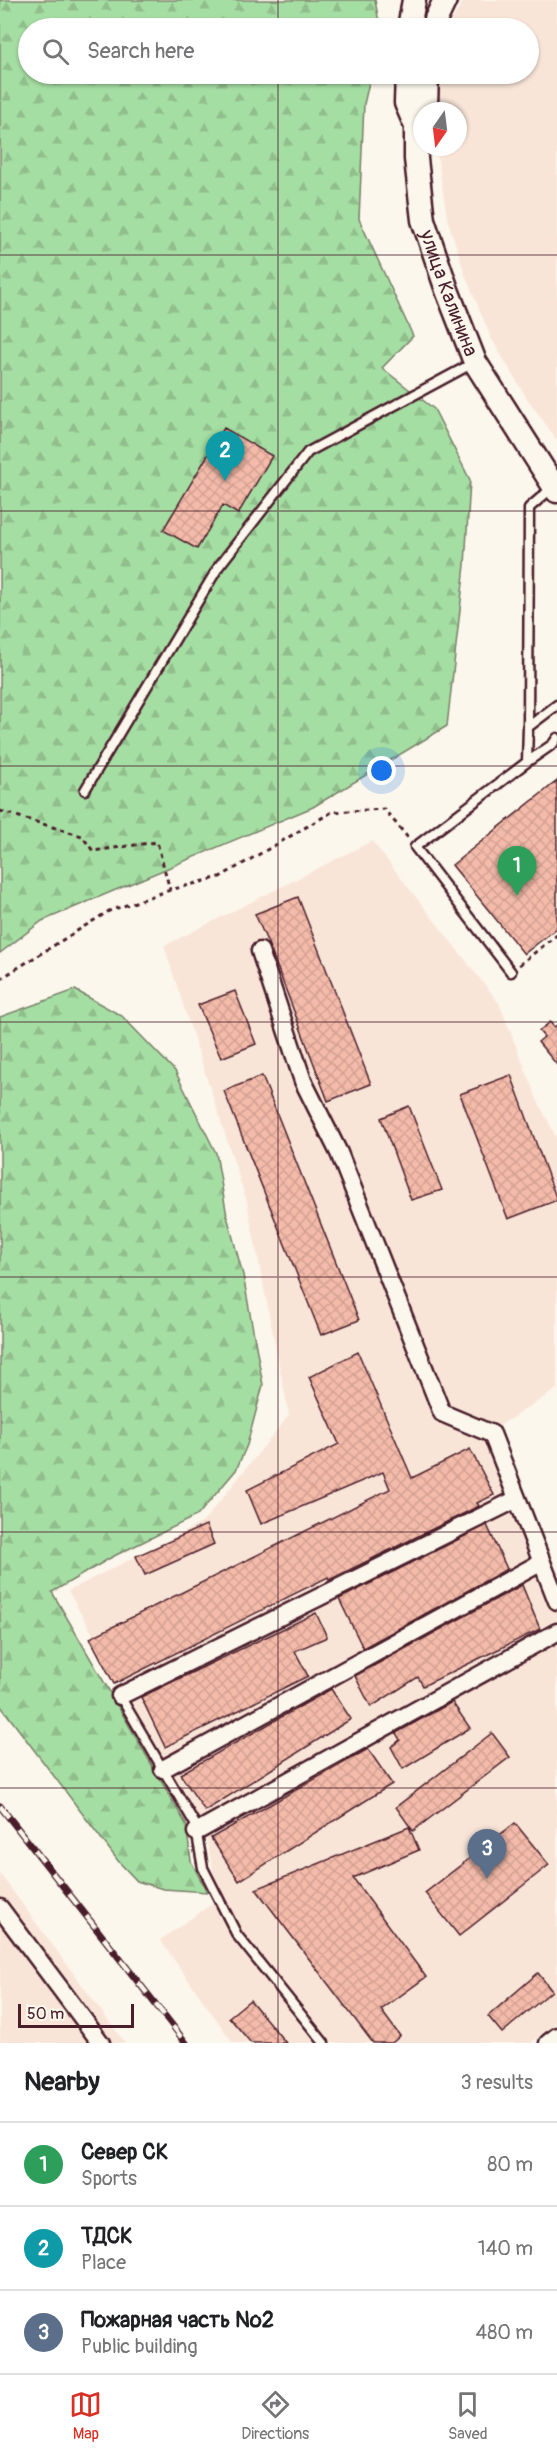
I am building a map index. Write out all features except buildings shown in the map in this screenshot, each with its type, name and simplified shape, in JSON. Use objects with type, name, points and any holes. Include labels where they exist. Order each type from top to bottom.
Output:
[{"type":"main road","points":[[411,18],[414,0]]},
{"type":"main road","points":[[436,18],[445,0]]},
{"type":"main road","name":"улица Калинина","points":[[407,84],[406,104],[413,110]]},
{"type":"main road","points":[[426,102],[427,84]]},
{"type":"main road","name":"улица Калинина","points":[[416,156],[423,220],[475,362],[555,489]]},
{"type":"street","points":[[260,951],[303,1081],[339,1153],[442,1413],[492,1434],[557,1601]]},
{"type":"street","points":[[120,1696],[517,1498]]},
{"type":"street","points":[[163,1769],[542,1562]]},
{"type":"street","points":[[196,1832],[557,1632]]},
{"type":"street","points":[[0,1908],[101,2043]]},
{"type":"street","points":[[548,2043],[557,2036]]},
{"type":"lane","points":[[85,790],[219,566],[308,452],[475,362]]},
{"type":"lane","points":[[527,762],[529,508],[555,489]]},
{"type":"lane","points":[[528,727],[557,705]]},
{"type":"lane","points":[[511,972],[416,847],[553,744],[557,738]]},
{"type":"lane","points":[[120,1696],[195,1824],[203,1868],[237,1935],[324,2043]]},
{"type":"path","points":[[0,980],[109,911],[170,890],[220,877],[332,812],[384,808],[416,847]]},
{"type":"path","points":[[0,811],[82,836],[93,851],[157,842],[170,890]]},
{"type":"path","points":[[511,972],[557,935]]},
{"type":"shaded area","points":[[464,0],[557,0],[557,440],[526,397],[491,338],[466,277],[447,218],[437,156],[467,156],[467,102],[434,102],[436,84],[539,84],[539,18],[453,18]]},
{"type":"shaded area","points":[[372,841],[499,1003],[537,1099],[557,1139],[557,1389],[499,1426],[557,1578],[557,2022],[531,2043],[233,2043],[160,1940],[219,1899],[203,1823],[176,1795],[153,1752],[136,1709],[68,1591],[203,1522],[289,1415],[247,1202],[164,946]]},
{"type":"shaded area","points":[[0,1874],[125,2043],[0,2043]]},
{"type":"green space","points":[[0,0],[375,0],[378,18],[18,18],[18,84],[369,84],[364,104],[359,219],[413,336],[382,368],[434,409],[470,480],[465,565],[447,726],[313,807],[42,921],[0,953]]},
{"type":"green space","points":[[75,990],[122,1016],[175,1071],[216,1153],[227,1216],[243,1275],[263,1385],[247,1445],[236,1470],[198,1515],[112,1557],[52,1592],[186,1824],[191,1861],[207,1892],[163,1889],[137,1881],[119,1862],[0,1705],[0,1017]]},
{"type":"railway","points":[[0,1806],[186,2043]]},
{"type":"place","name":"ТДСК","points":[[225,481]]},
{"type":"place","name":"Север СК","points":[[517,896]]},
{"type":"place","name":"Пожарная часть №2","points":[[487,1879]]}]
